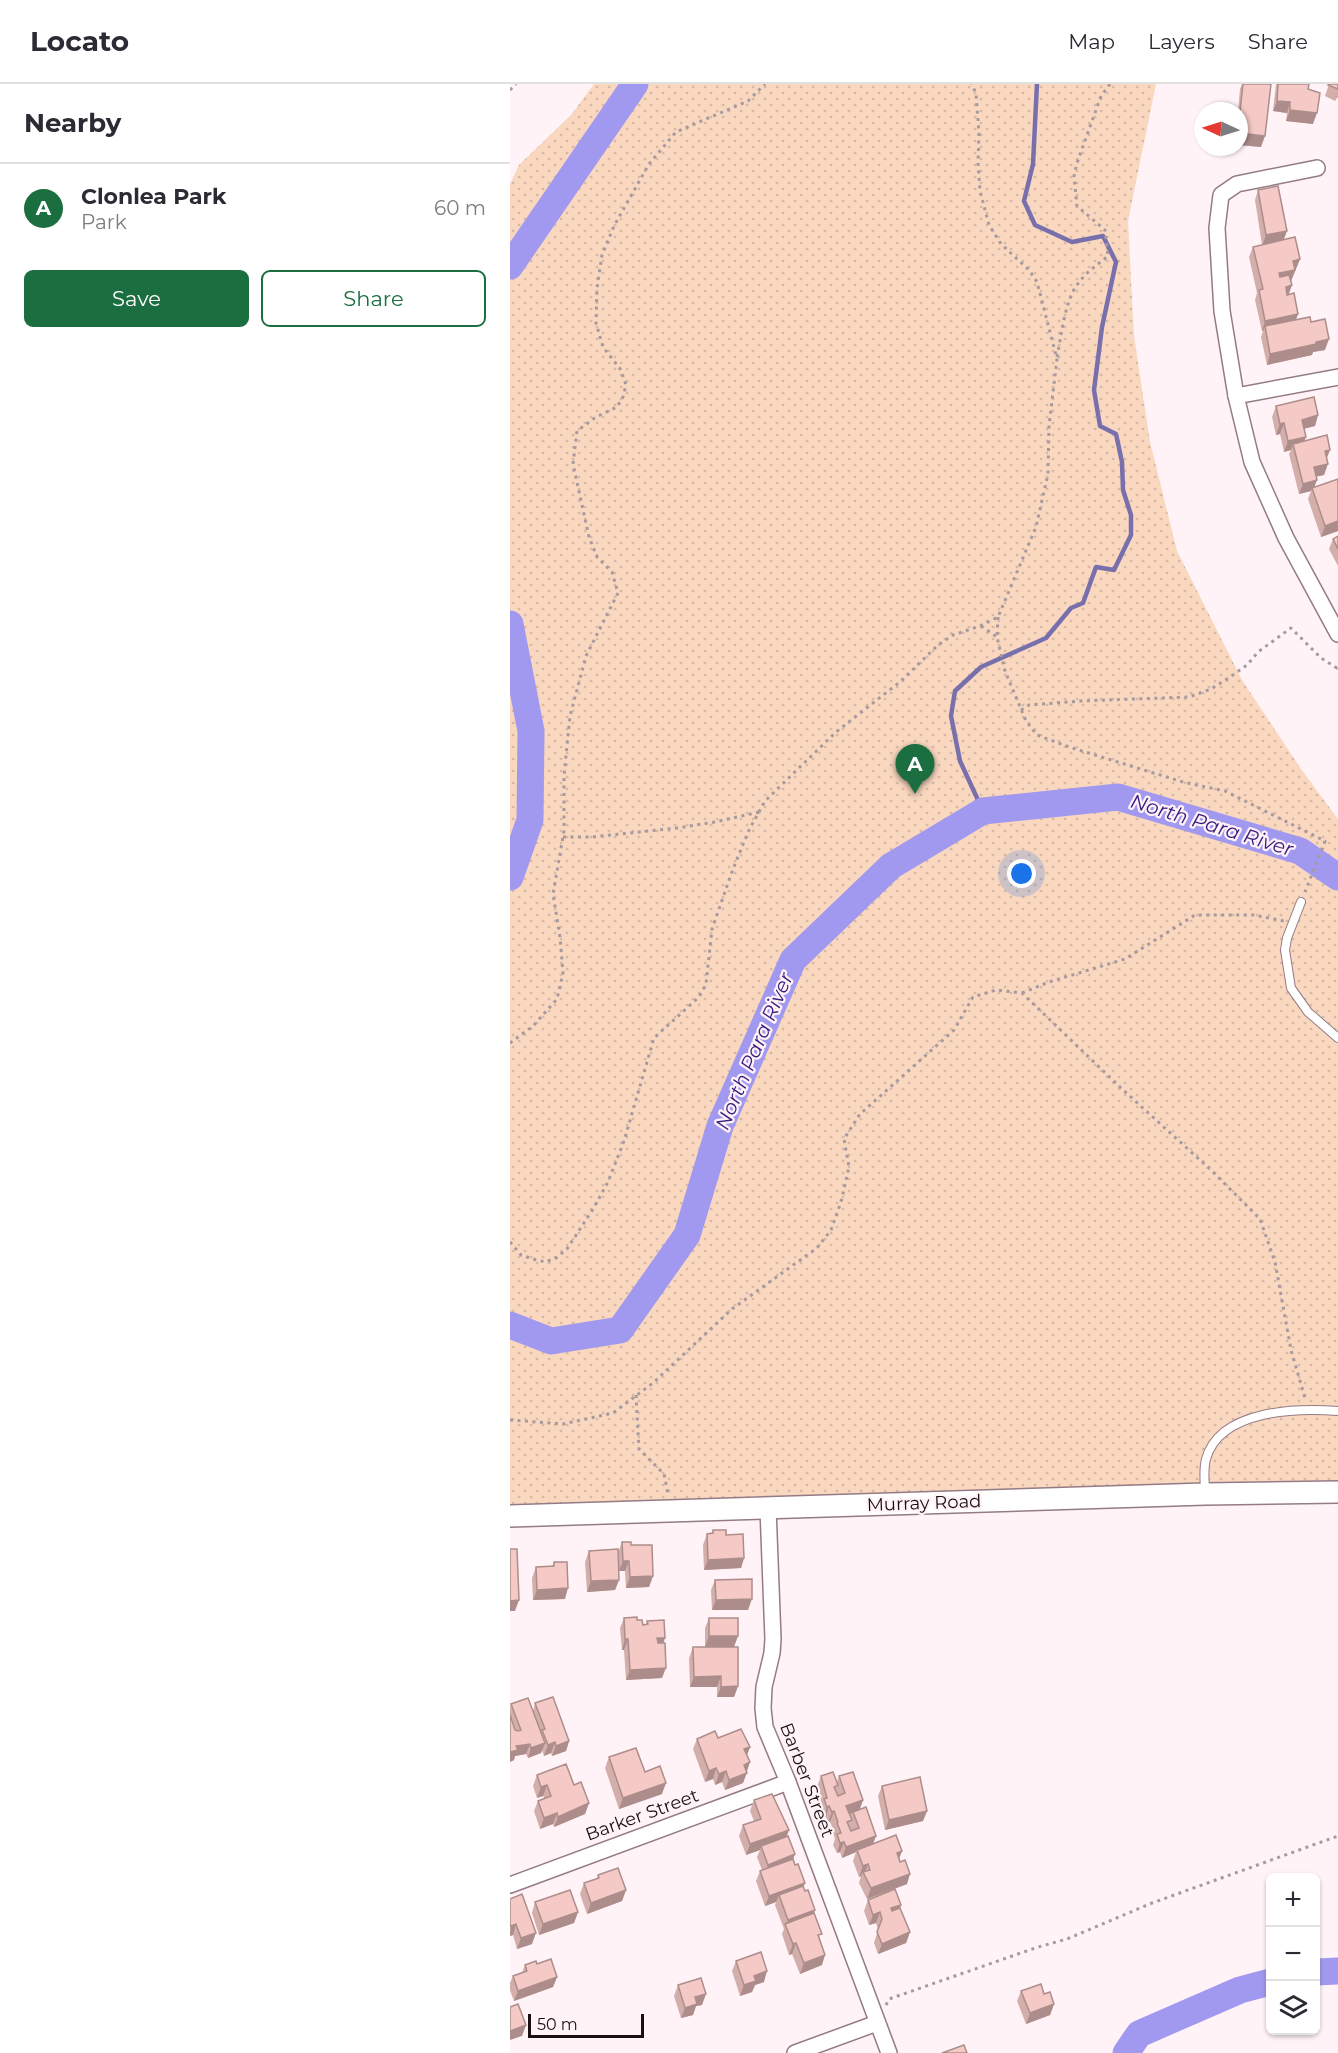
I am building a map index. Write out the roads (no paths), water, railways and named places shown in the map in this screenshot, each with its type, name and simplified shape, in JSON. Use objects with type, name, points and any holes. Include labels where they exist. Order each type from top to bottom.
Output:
[{"type":"street","points":[[1317,168],[1237,184],[1221,195],[1217,228],[1222,311],[1236,396],[1252,462],[1286,537],[1338,634]]},
{"type":"street","points":[[1236,396],[1338,377]]},
{"type":"street","name":"Murray Road","points":[[510,1516],[1205,1494],[1338,1492]]},
{"type":"street","name":"Barber Street","points":[[768,1509],[773,1639],[764,1687],[765,1727],[788,1782],[889,2053]]},
{"type":"street","name":"Barker Street","points":[[510,1885],[788,1782]]},
{"type":"street","points":[[795,2053],[877,2023]]},
{"type":"lane","points":[[1301,902],[1285,950],[1291,988],[1308,1012],[1338,1038]]},
{"type":"lane","points":[[1205,1494],[1207,1457],[1218,1439],[1229,1430],[1258,1416],[1280,1411],[1307,1409],[1338,1411]]},
{"type":"waterway","name":"North Para River","points":[[510,266],[635,84]]},
{"type":"waterway","points":[[983,811],[960,761],[951,716],[955,691],[981,667],[1046,638],[1071,608],[1083,603],[1096,567],[1114,570],[1131,535],[1131,515],[1123,490],[1122,462],[1116,434],[1100,426],[1094,390],[1102,327],[1116,262],[1103,236],[1072,242],[1035,225],[1024,201],[1033,164],[1037,84]]},
{"type":"waterway","name":"North Para River","points":[[510,624],[531,731],[530,820],[510,877]]},
{"type":"waterway","name":"North Para River","points":[[510,1325],[551,1341],[620,1330],[687,1235],[720,1126],[793,960],[891,866],[983,811],[1118,797],[1300,851],[1338,877]]},
{"type":"waterway","name":"North Para River","points":[[1320,1972],[1338,1971]]},
{"type":"waterway","name":"North Para River","points":[[1126,2053],[1139,2034],[1240,1990],[1266,1983]]},
{"type":"place","name":"Clonlea Park","points":[[915,794]]}]
